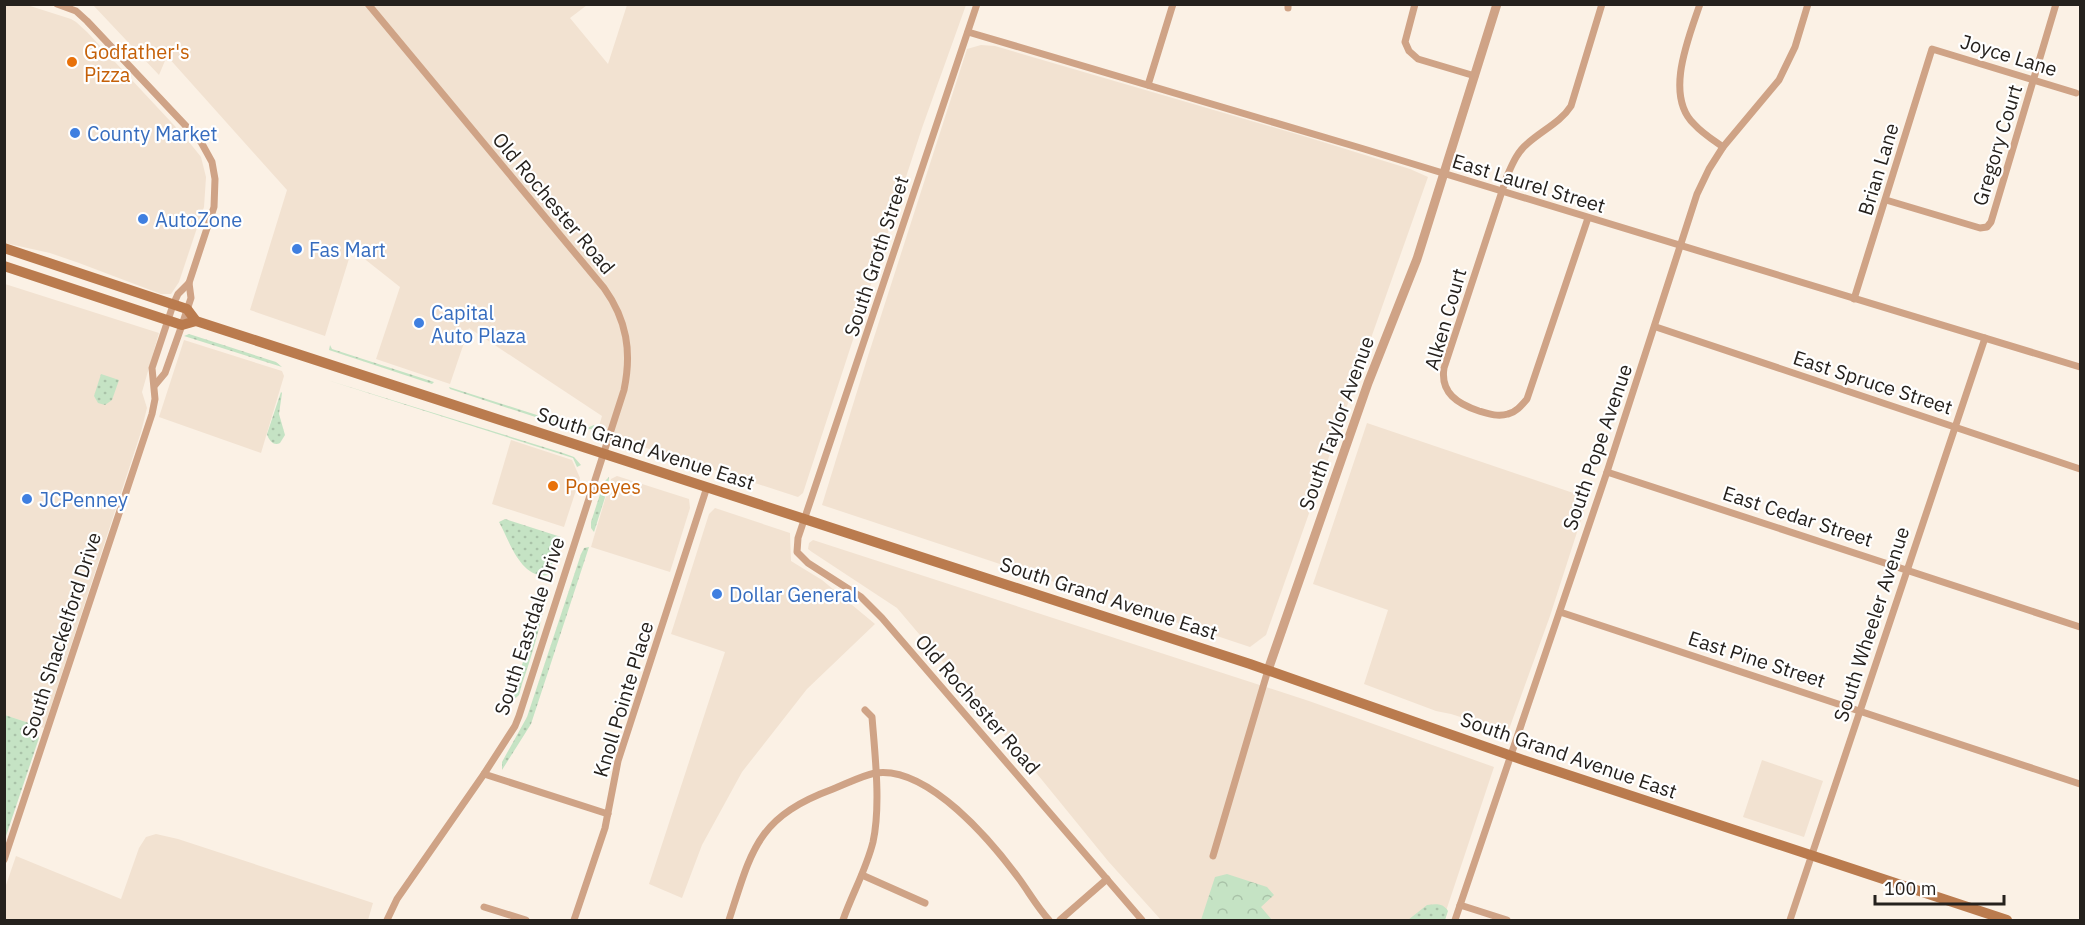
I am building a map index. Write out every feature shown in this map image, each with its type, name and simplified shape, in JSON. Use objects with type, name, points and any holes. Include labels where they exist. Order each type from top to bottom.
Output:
[{"type":"main road","points":[[4,248],[187,309],[196,321],[182,325],[4,266]]},
{"type":"main road","name":"South Grand Avenue East","points":[[196,321],[1269,670],[1510,755],[2007,921]]},
{"type":"street","name":"South Shackelford Drive","points":[[57,4],[76,11],[87,21],[201,142],[212,162],[215,179],[214,207],[189,283],[191,298],[165,373],[155,385]]},
{"type":"street","name":"Old Rochester Road","points":[[368,4],[614,302],[626,333],[628,364],[624,390],[603,453]]},
{"type":"street","name":"South Groth Street","points":[[806,519],[977,4]]},
{"type":"street","points":[[1148,85],[1173,4]]},
{"type":"street","points":[[1415,4],[1402,46],[1418,59],[1475,76]]},
{"type":"street","name":"South Taylor Avenue","points":[[1213,856],[1269,670],[1349,433],[1404,294],[1445,174],[1497,4]]},
{"type":"street","name":"Alken Court","points":[[1588,218],[1527,399],[1518,409],[1507,415],[1486,413],[1464,406],[1452,398],[1444,386],[1443,373],[1509,171],[1526,145],[1568,111],[1571,106],[1602,4]]},
{"type":"street","points":[[1700,4],[1680,70],[1682,100],[1685,112],[1692,123],[1723,147]]},
{"type":"street","name":"South Pope Avenue","points":[[1455,921],[1656,327],[1703,180],[1723,147],[1779,80],[1795,47],[1808,4]]},
{"type":"street","name":"Gregory Court","points":[[1886,200],[1989,231],[2056,4]]},
{"type":"street","name":"East Laurel Street","points":[[968,32],[2080,367]]},
{"type":"street","name":"Joyce Lane","points":[[1932,49],[2076,93]]},
{"type":"street","name":"Brian Lane","points":[[1854,299],[1932,49]]},
{"type":"street","name":"South Shackelford Drive","points":[[4,860],[152,414],[155,385],[152,368],[173,305],[178,294],[189,283]]},
{"type":"street","name":"East Spruce Street","points":[[1656,327],[2080,469]]},
{"type":"street","name":"South Wheeler Avenue","points":[[1790,921],[1984,338]]},
{"type":"street","name":"South Eastdale Drive","points":[[387,921],[397,899],[515,726],[603,453]]},
{"type":"street","name":"East Cedar Street","points":[[1607,472],[2080,627]]},
{"type":"street","name":"Knoll Pointe Place","points":[[574,921],[608,814],[618,761],[707,487]]},
{"type":"street","name":"Old Rochester Road","points":[[806,519],[797,548],[802,558],[861,597],[882,618],[1142,921]]},
{"type":"street","name":"East Pine Street","points":[[1560,612],[2080,784]]},
{"type":"street","points":[[843,921],[862,875],[875,828],[876,773],[872,717],[865,710]]},
{"type":"street","points":[[729,921],[751,853],[774,822],[791,808],[812,796],[876,773],[896,774],[940,794],[980,833],[1019,879],[1049,921]]},
{"type":"street","points":[[484,774],[608,814]]},
{"type":"street","points":[[862,875],[925,903]]},
{"type":"street","points":[[1060,921],[1107,879]]},
{"type":"street","points":[[1460,905],[1507,921]]},
{"type":"street","points":[[484,907],[526,921]]},
{"type":"shaded area","points":[[4,5],[27,5],[76,22],[185,137],[201,157],[206,177],[204,207],[179,282],[171,294],[161,294],[50,253],[5,243]]},
{"type":"shaded area","points":[[93,5],[587,5],[570,18],[608,64],[627,5],[966,5],[922,128],[803,493],[798,497],[631,443],[599,426],[602,416],[469,328],[450,384],[376,359],[400,287],[352,249],[325,336],[250,310],[287,190],[167,56],[159,75]]},
{"type":"shaded area","points":[[981,45],[995,46],[1310,138],[1410,169],[1428,177],[1266,635],[1250,647],[822,505],[967,49]]},
{"type":"shaded area","points":[[5,284],[159,333],[142,392],[147,408],[141,432],[44,728],[5,715]]},
{"type":"shaded area","points":[[184,340],[282,371],[284,376],[261,453],[159,417]]},
{"type":"shaded area","points":[[1367,423],[1588,498],[1550,616],[1508,732],[1436,711],[1364,684],[1388,610],[1313,584]]},
{"type":"shaded area","points":[[511,440],[572,460],[580,478],[564,527],[492,504]]},
{"type":"shaded area","points":[[617,476],[689,499],[690,508],[670,572],[591,547],[611,479]]},
{"type":"shaded area","points":[[715,508],[790,533],[791,561],[822,580],[875,624],[807,689],[742,772],[702,845],[682,898],[649,884],[725,652],[671,634],[709,514]]},
{"type":"shaded area","points":[[813,540],[1309,701],[1494,767],[1443,920],[1161,920],[1108,861],[897,608],[808,549],[809,543]]},
{"type":"shaded area","points":[[1762,760],[1823,781],[1804,837],[1743,817]]},
{"type":"shaded area","points":[[156,834],[178,839],[373,903],[368,920],[5,920],[5,888],[16,856],[121,899],[139,848],[146,837]]},
{"type":"green space","points":[[189,334],[276,362],[282,367],[184,336]]},
{"type":"green space","points":[[330,345],[332,349],[434,382],[432,384],[329,350]]},
{"type":"green space","points":[[101,374],[119,380],[112,400],[105,405],[98,403],[94,396]]},
{"type":"green space","points":[[327,380],[563,453],[574,457],[581,465],[577,467],[573,458]]},
{"type":"green space","points":[[449,387],[571,426],[587,428],[594,425],[596,428],[585,430],[566,427]]},
{"type":"green space","points":[[281,392],[279,414],[285,435],[280,443],[276,444],[270,441],[267,434]]},
{"type":"green space","points":[[609,477],[608,488],[594,532],[591,522],[604,482]]},
{"type":"green space","points":[[505,519],[561,537],[549,575],[539,575],[524,566],[512,549],[499,522]]},
{"type":"green space","points":[[589,547],[531,724],[502,770],[502,762],[527,717],[581,554],[584,548]]},
{"type":"green space","points":[[544,595],[540,625],[519,695],[510,703]]},
{"type":"green space","points":[[5,715],[35,725],[39,738],[5,839]]},
{"type":"green space","points":[[1227,874],[1267,887],[1274,895],[1261,907],[1272,920],[1201,920],[1215,877]]},
{"type":"green space","points":[[1427,905],[1442,905],[1448,911],[1445,920],[1408,920]]},
{"type":"place","name":"Godfather's Pizza","points":[[72,62]]},
{"type":"place","name":"County Market","points":[[75,133]]},
{"type":"place","name":"AutoZone","points":[[143,219]]},
{"type":"place","name":"Fas Mart","points":[[297,249]]},
{"type":"place","name":"Capital Auto Plaza","points":[[419,323]]},
{"type":"place","name":"Popeyes","points":[[553,486]]},
{"type":"place","name":"JCPenney","points":[[27,499]]},
{"type":"place","name":"Dollar General","points":[[717,594]]}]
